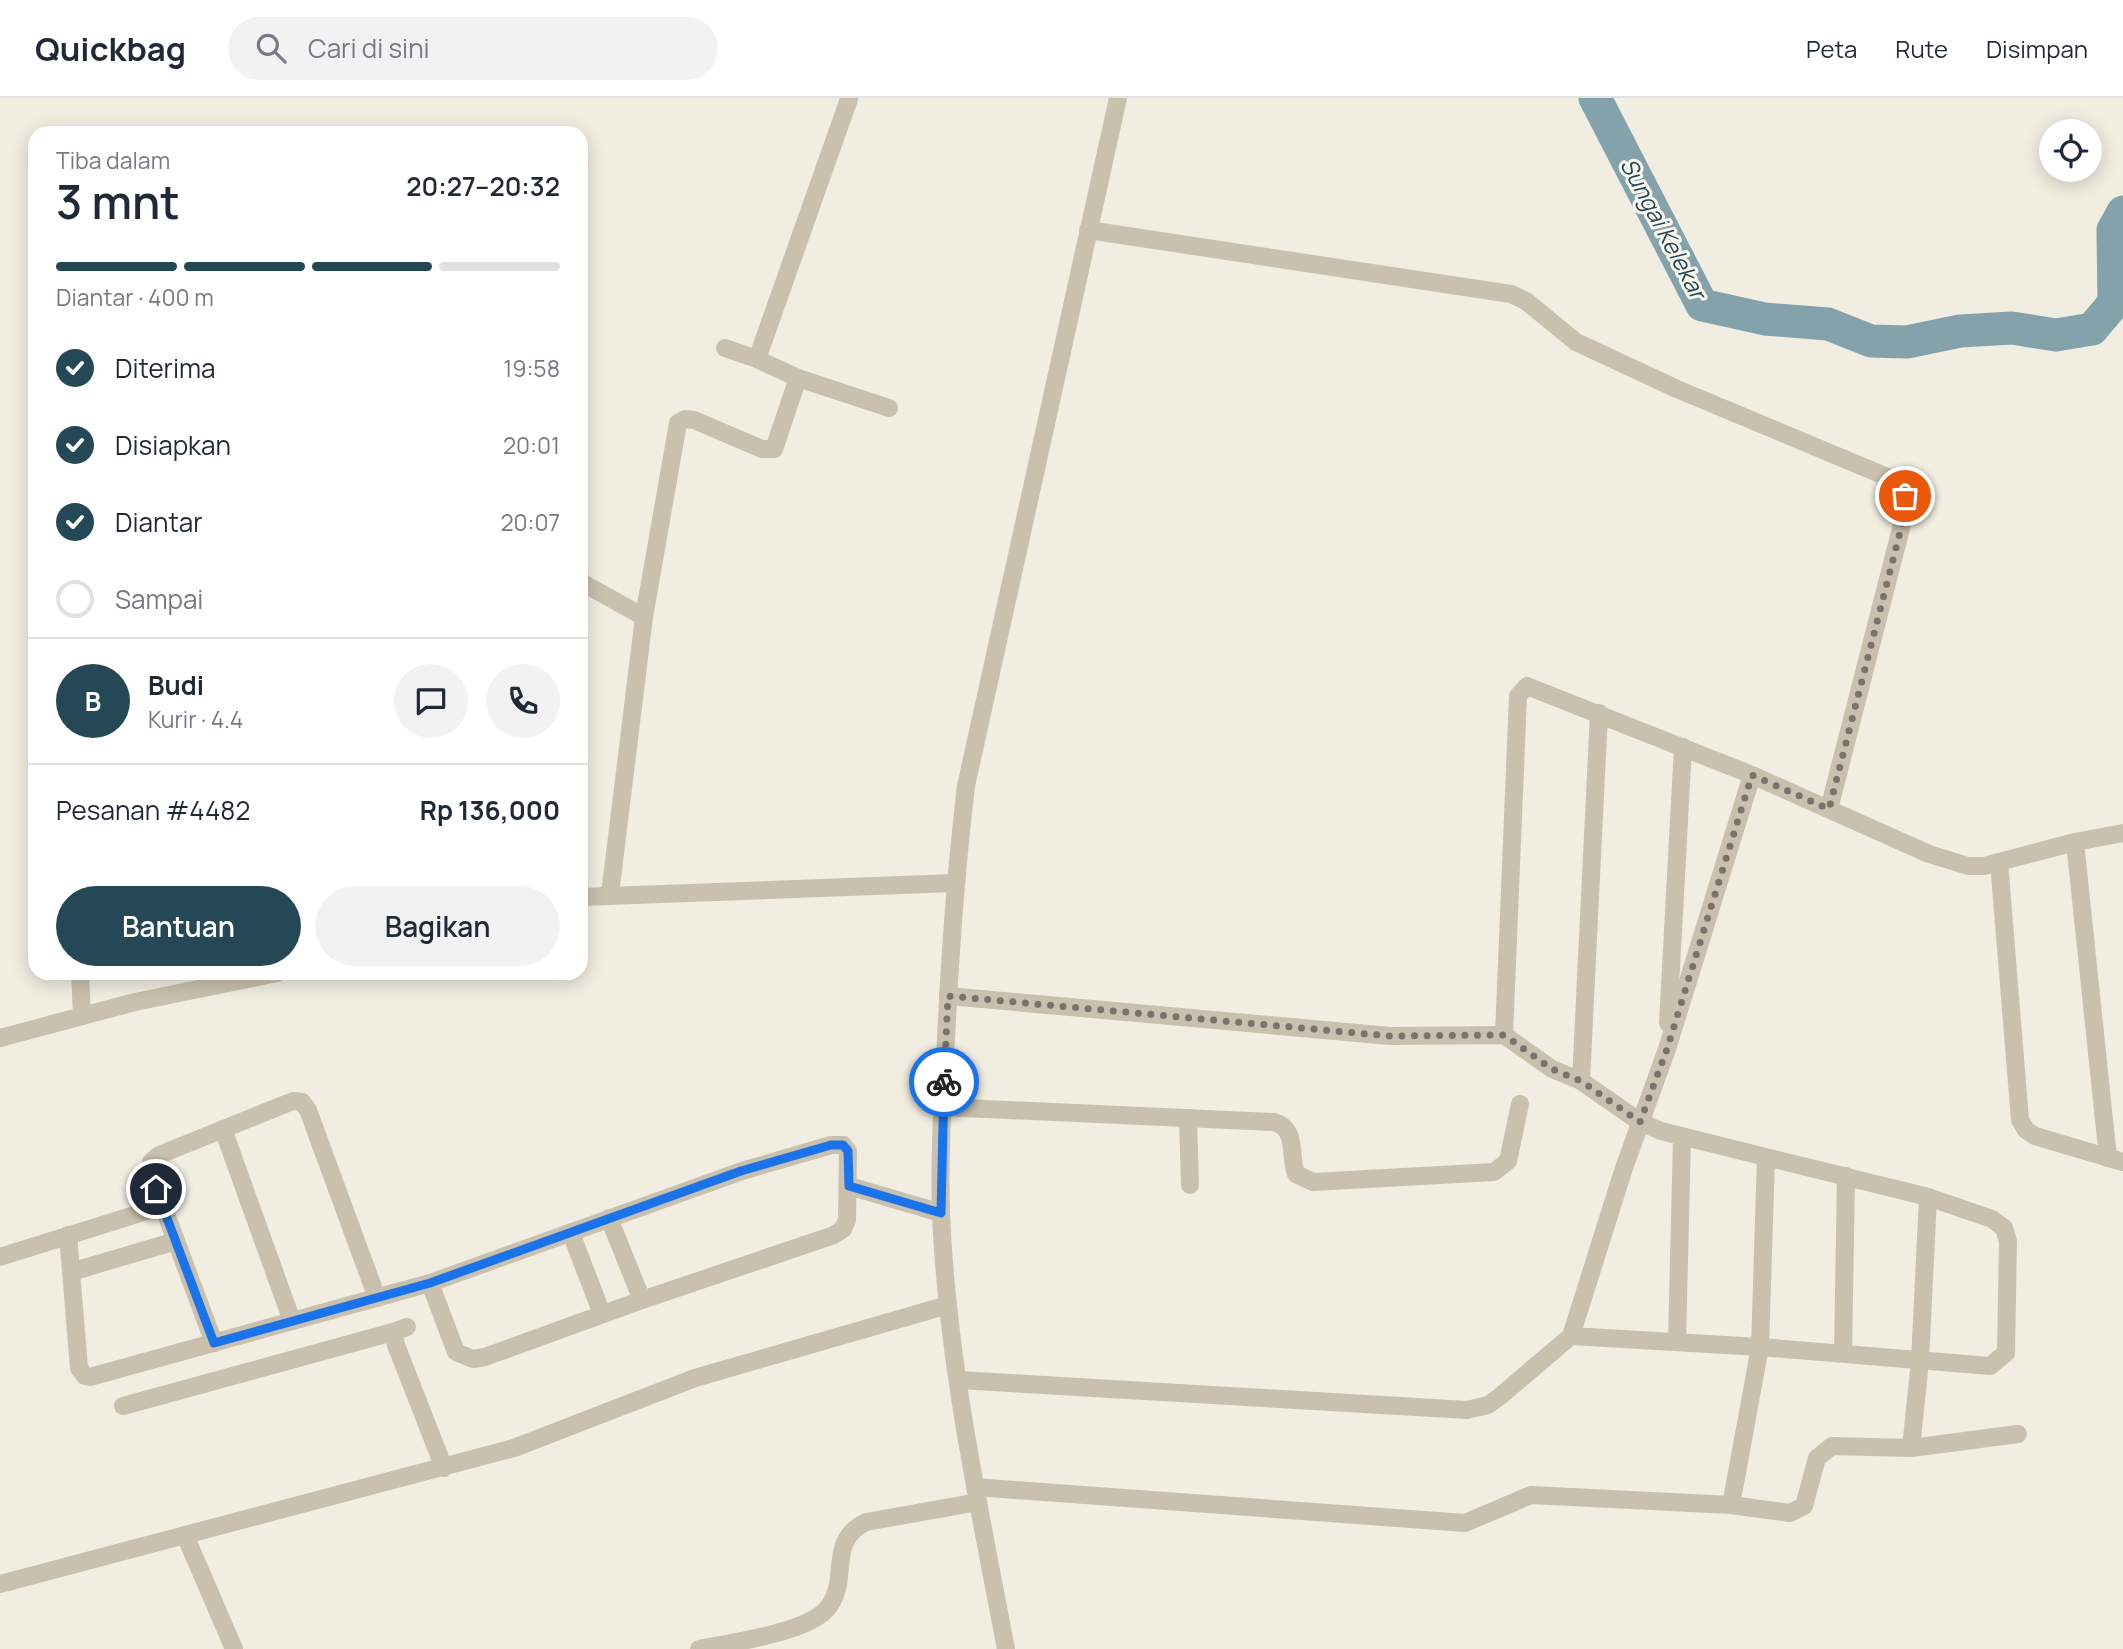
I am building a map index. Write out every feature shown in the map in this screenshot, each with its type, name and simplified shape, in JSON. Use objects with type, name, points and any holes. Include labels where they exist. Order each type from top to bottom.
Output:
[{"type":"street","points":[[1006,1649],[976,1495],[948,1305],[941,1213],[942,1107],[954,883],[966,786],[1118,98]]},
{"type":"street","points":[[757,359],[849,99]]},
{"type":"street","points":[[1088,230],[1511,294],[1526,301],[1576,342],[1677,389],[1897,481],[1905,496],[1906,509],[1829,809]]},
{"type":"street","points":[[724,348],[757,359],[798,378],[889,408]]},
{"type":"street","points":[[610,894],[644,617],[678,423],[685,419],[694,420],[771,451],[798,378]]},
{"type":"street","points":[[588,586],[644,617]]},
{"type":"street","points":[[1504,1035],[1519,692],[1527,686],[1534,686],[1599,712],[1952,862],[1968,866],[1999,862],[2075,842],[2123,833]]},
{"type":"street","points":[[1581,1081],[1599,712]]},
{"type":"street","points":[[1667,1049],[1683,747]]},
{"type":"street","points":[[959,1380],[1467,1410],[1488,1405],[1498,1398],[1571,1336],[1640,1122],[1667,1049],[1752,775]]},
{"type":"street","points":[[1999,862],[2020,1120],[2026,1130],[2035,1136],[2115,1160],[2075,842]]},
{"type":"street","points":[[588,896],[954,883]]},
{"type":"street","points":[[80,980],[82,1016]]},
{"type":"street","points":[[0,1038],[82,1016],[245,980]]},
{"type":"street","points":[[948,996],[1390,1036],[1504,1035],[1552,1069],[1581,1081],[1640,1122],[1682,1138],[1928,1197],[1992,1219],[2004,1228],[2008,1241],[2008,1343],[2006,1353],[1990,1366],[1760,1347],[1571,1336]]},
{"type":"street","points":[[214,1343],[150,1171],[153,1159],[293,1101],[304,1103],[377,1298]]},
{"type":"street","points":[[942,1107],[1280,1124],[1286,1128],[1292,1140],[1296,1174],[1313,1182],[1494,1171],[1508,1161],[1520,1104]]},
{"type":"street","points":[[1188,1118],[1190,1185]]},
{"type":"street","points":[[223,1129],[292,1321]]},
{"type":"street","points":[[1677,1342],[1682,1138]]},
{"type":"street","points":[[68,1235],[79,1368],[85,1376],[94,1376],[430,1283],[741,1171],[831,1145],[843,1145],[848,1151],[846,1225],[834,1236],[601,1314],[485,1357],[464,1357],[453,1348],[430,1283]]},
{"type":"street","points":[[1731,1505],[1760,1347],[1766,1158]]},
{"type":"street","points":[[1843,1353],[1846,1176]]},
{"type":"street","points":[[849,1186],[941,1213]]},
{"type":"street","points":[[1911,1448],[1920,1361],[1928,1197]]},
{"type":"street","points":[[0,1257],[163,1206]]},
{"type":"street","points":[[609,1218],[642,1300]]},
{"type":"street","points":[[571,1233],[601,1314]]},
{"type":"street","points":[[71,1272],[176,1241]]},
{"type":"street","points":[[0,1584],[514,1448],[695,1378],[948,1305]]},
{"type":"street","points":[[123,1406],[400,1330],[444,1468]]},
{"type":"street","points":[[699,1649],[758,1639],[819,1615],[832,1601],[843,1544],[854,1528],[866,1522],[976,1495],[1465,1523],[1531,1495],[1731,1505],[1797,1512],[1806,1503],[1817,1458],[1824,1450],[1838,1445],[1911,1448],[2018,1434]]},
{"type":"street","points":[[185,1535],[234,1649]]},
{"type":"waterway","name":"Sungai Kelekar","points":[[1595,98],[1702,305],[1765,319],[1828,324],[1871,341],[1907,342],[1960,331],[2012,328],[2056,335],[2092,329],[2114,303],[2113,230],[2123,212]]},
{"type":"way so far","points":[[944,1082],[948,996],[1390,1036],[1504,1035],[1552,1069],[1581,1081],[1640,1122],[1667,1049],[1752,775],[1829,809],[1906,509],[1905,496]]},
{"type":"route","points":[[156,1189],[214,1343],[430,1283],[741,1171],[831,1145],[843,1145],[848,1151],[849,1186],[941,1213],[944,1082]]}]
